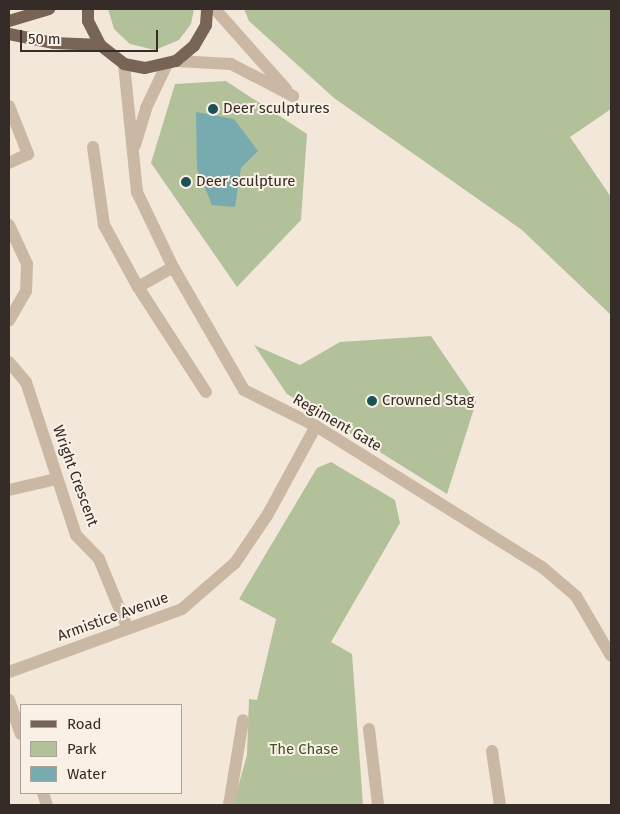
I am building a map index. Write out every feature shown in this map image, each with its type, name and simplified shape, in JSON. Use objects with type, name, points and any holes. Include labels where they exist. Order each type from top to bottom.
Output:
[{"type":"main road","points":[[9,21],[49,9]]},
{"type":"main road","points":[[88,9],[88,21],[100,45],[124,64],[145,68],[171,64],[194,46],[206,25],[207,9]]},
{"type":"main road","points":[[9,34],[54,43],[100,45]]},
{"type":"street","points":[[171,64],[232,64],[293,96],[215,9]]},
{"type":"street","name":"Regiment Gate","points":[[124,64],[137,192],[173,267],[244,390],[316,426],[542,567],[576,596],[611,656]]},
{"type":"street","name":"Regiment Gate","points":[[133,151],[146,108],[171,64]]},
{"type":"street","points":[[9,106],[28,154],[9,163]]},
{"type":"street","points":[[92,147],[104,225],[138,287],[206,392]]},
{"type":"street","points":[[9,225],[28,264],[26,291],[9,321]]},
{"type":"street","points":[[138,287],[173,267]]},
{"type":"street","name":"Wright Crescent","points":[[9,362],[26,382],[56,479],[76,535],[98,559],[127,628]]},
{"type":"street","name":"Armistice Avenue","points":[[9,672],[127,628],[182,610],[235,564],[268,514],[316,426]]},
{"type":"street","points":[[9,490],[56,479]]},
{"type":"street","points":[[9,700],[20,731]]},
{"type":"street","points":[[229,805],[243,720]]},
{"type":"street","points":[[369,729],[378,805]]},
{"type":"street","points":[[492,751],[500,805]]},
{"type":"green space","points":[[108,9],[194,9],[191,24],[179,40],[155,50],[130,44],[114,29]]},
{"type":"green space","points":[[244,9],[611,9],[611,109],[570,137],[611,197],[611,315],[522,230],[334,98],[249,21]]},
{"type":"green space","points":[[226,81],[307,134],[301,220],[237,287],[151,163],[175,84]]},
{"type":"green space","points":[[431,336],[476,402],[447,494],[287,394],[254,345],[300,365],[340,342]]},
{"type":"green space","name":"The Chase","points":[[331,462],[395,500],[400,523],[331,642],[352,654],[363,805],[233,805],[247,755],[249,699],[257,700],[276,619],[239,599],[317,468]]},
{"type":"water","points":[[196,112],[234,119],[258,151],[241,168],[235,207],[212,205],[197,169]]},
{"type":"place","name":"Deer sculptures","points":[[213,109]]},
{"type":"place","name":"Deer sculpture","points":[[186,182]]},
{"type":"place","name":"Crowned Stag","points":[[372,401]]}]
